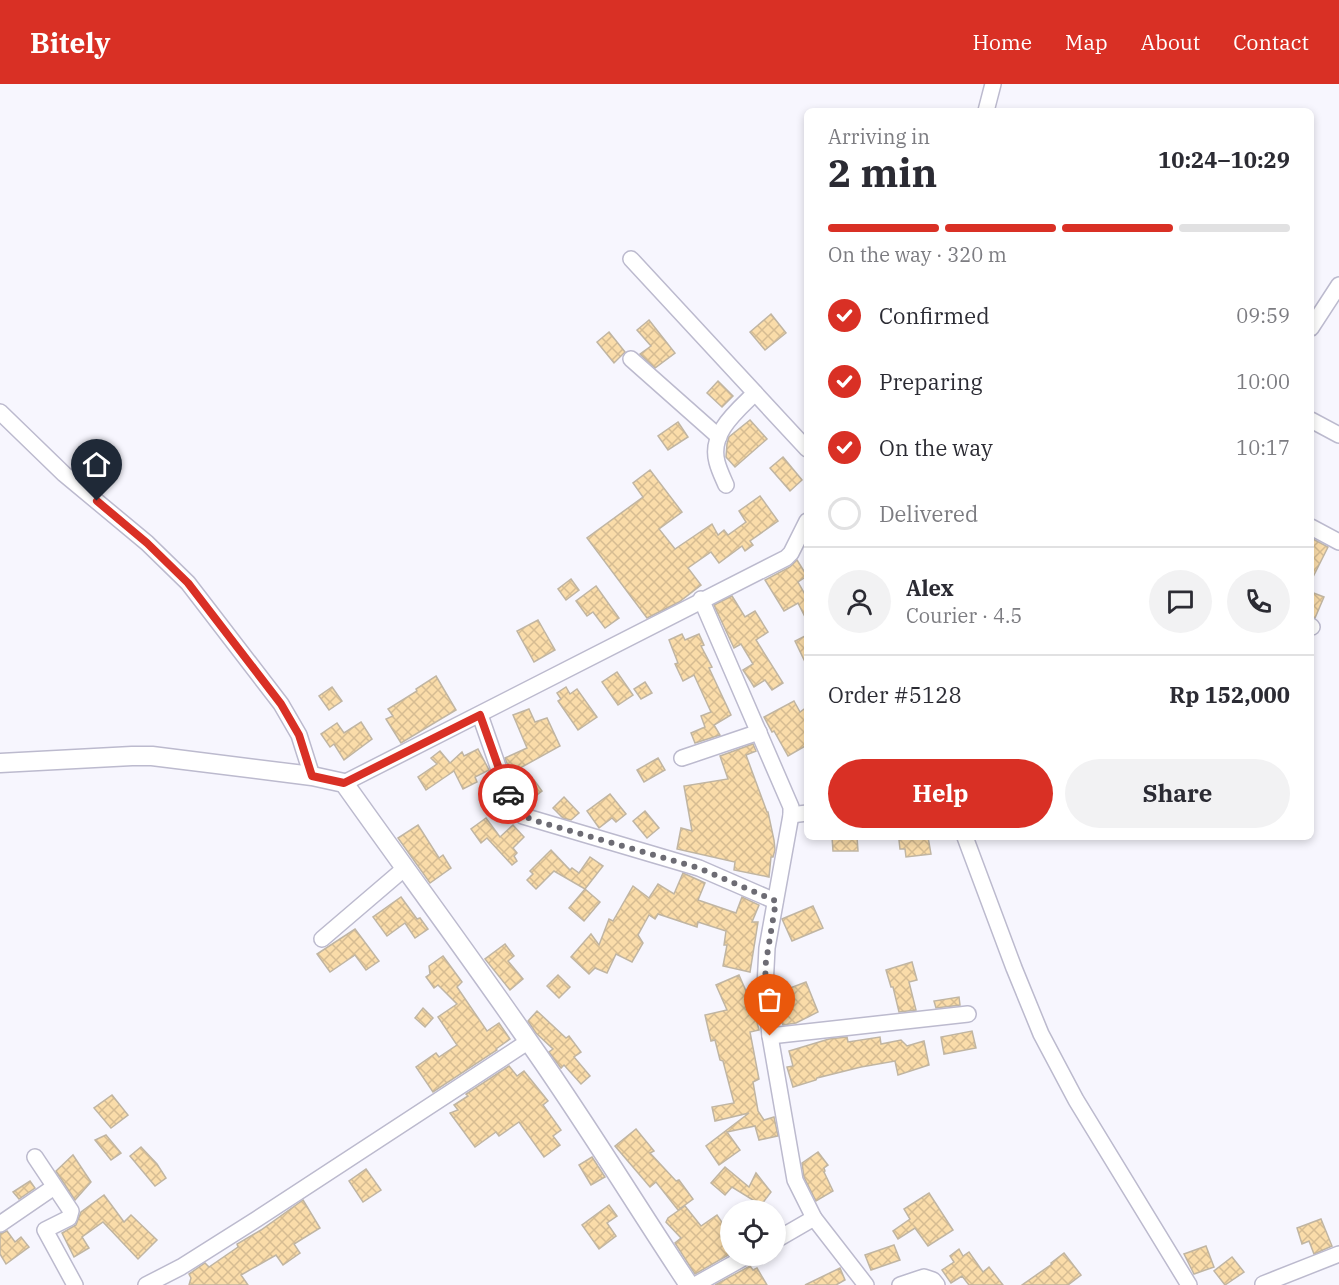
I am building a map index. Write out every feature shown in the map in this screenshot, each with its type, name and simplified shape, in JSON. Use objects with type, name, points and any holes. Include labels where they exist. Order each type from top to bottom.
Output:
[{"type":"street","points":[[987,108],[993,84]]},
{"type":"street","points":[[631,259],[804,446]]},
{"type":"street","points":[[1314,323],[1339,285]]},
{"type":"street","points":[[631,359],[719,437]]},
{"type":"street","points":[[726,485],[717,461],[719,437],[724,426],[755,393]]},
{"type":"street","points":[[0,412],[64,474],[147,543],[188,583],[281,704],[299,735],[312,776]]},
{"type":"street","points":[[1314,422],[1339,435]]},
{"type":"street","points":[[0,763],[142,756],[312,776],[344,783],[788,556],[804,527]]},
{"type":"street","points":[[1314,529],[1339,542]]},
{"type":"street","points":[[701,599],[789,801],[799,814],[776,901],[765,968],[770,1036],[792,1172],[814,1218],[866,1285]]},
{"type":"street","points":[[480,715],[510,801],[523,816],[699,868],[776,901]]},
{"type":"street","points":[[682,758],[759,732]]},
{"type":"street","points":[[344,783],[529,1041],[689,1285]]},
{"type":"street","points":[[966,840],[1041,1034],[1076,1100],[1189,1285]]},
{"type":"street","points":[[322,939],[405,868]]},
{"type":"street","points":[[770,1036],[968,1014]]},
{"type":"street","points":[[146,1285],[181,1267],[257,1219],[529,1041]]},
{"type":"street","points":[[35,1157],[70,1209],[69,1218],[45,1231],[75,1285]]},
{"type":"street","points":[[0,1224],[54,1187]]},
{"type":"street","points":[[786,1234],[814,1218]]},
{"type":"street","points":[[1262,1285],[1339,1254]]},
{"type":"street","points":[[695,1285],[729,1266]]},
{"type":"street","points":[[900,1285],[924,1277],[933,1280],[937,1285]]},
{"type":"building","points":[[771,314],[786,333],[765,350],[750,332]]},
{"type":"building","points":[[649,320],[675,353],[655,368],[640,354],[651,346],[637,330]]},
{"type":"building","points":[[609,332],[625,352],[614,363],[597,342]]},
{"type":"building","points":[[718,381],[733,396],[722,407],[707,393]]},
{"type":"building","points":[[750,420],[767,439],[735,467],[726,457],[729,437]]},
{"type":"building","points":[[678,422],[688,437],[668,450],[658,436]]},
{"type":"building","points":[[783,457],[802,480],[790,491],[770,468]]},
{"type":"building","points":[[650,470],[682,512],[659,529],[675,549],[712,524],[718,535],[724,530],[728,535],[746,522],[739,511],[760,496],[778,521],[750,541],[753,545],[745,551],[742,546],[719,563],[711,552],[688,568],[701,585],[679,602],[647,618],[587,538],[643,497],[633,483]]},
{"type":"building","points":[[1314,540],[1328,547],[1314,575]]},
{"type":"building","points":[[797,560],[804,571],[804,578],[798,582],[804,593],[804,615],[798,603],[784,611],[765,580],[790,567]]},
{"type":"building","points":[[571,579],[579,590],[566,600],[558,589]]},
{"type":"building","points":[[596,586],[619,618],[605,628],[593,612],[587,616],[576,601]]},
{"type":"building","points":[[1314,593],[1324,597],[1314,618]]},
{"type":"building","points":[[732,596],[745,617],[755,611],[768,632],[756,640],[783,683],[772,690],[765,680],[754,687],[743,670],[753,664],[741,644],[734,648],[714,605]]},
{"type":"building","points":[[538,620],[555,650],[534,662],[517,631]]},
{"type":"building","points":[[682,634],[685,640],[699,634],[704,645],[701,646],[712,667],[709,668],[731,715],[714,725],[720,735],[695,743],[691,733],[705,727],[701,716],[711,712],[694,675],[683,681],[675,664],[678,663],[669,640]]},
{"type":"building","points":[[804,636],[804,660],[795,641]]},
{"type":"building","points":[[617,672],[633,695],[618,705],[602,682]]},
{"type":"building","points":[[436,676],[456,710],[401,743],[386,719],[393,716],[388,709]]},
{"type":"building","points":[[645,682],[652,693],[641,699],[634,689]]},
{"type":"building","points":[[332,687],[342,701],[329,710],[319,696]]},
{"type":"building","points":[[566,687],[570,694],[577,689],[597,717],[578,730],[558,701],[561,699],[557,693]]},
{"type":"building","points":[[794,701],[800,712],[804,709],[804,747],[788,756],[764,717]]},
{"type":"building","points":[[529,709],[535,722],[547,718],[560,746],[511,773],[505,758],[527,748],[513,715]]},
{"type":"building","points":[[361,722],[372,739],[344,760],[334,744],[330,747],[321,734],[337,723],[344,733]]},
{"type":"building","points":[[753,744],[756,751],[746,755],[768,812],[774,840],[775,850],[771,857],[769,877],[734,870],[735,862],[677,849],[681,828],[692,831],[684,786],[728,779],[720,756]]},
{"type":"building","points":[[478,749],[489,770],[475,777],[477,782],[463,789],[454,771],[426,790],[418,777],[437,764],[431,758],[440,751],[450,763],[462,752],[464,756]]},
{"type":"building","points":[[658,758],[665,770],[644,782],[637,770]]},
{"type":"building","points":[[534,780],[542,791],[525,804],[517,792]]},
{"type":"building","points":[[610,794],[626,814],[616,822],[612,818],[599,828],[587,811]]},
{"type":"building","points":[[564,797],[579,813],[571,820],[563,818],[553,808]]},
{"type":"building","points":[[645,811],[659,828],[647,838],[633,821]]},
{"type":"building","points":[[486,818],[500,837],[513,825],[524,837],[513,848],[517,853],[514,856],[517,861],[512,865],[487,838],[481,843],[471,829]]},
{"type":"building","points":[[418,825],[439,858],[443,855],[451,868],[430,883],[398,838]]},
{"type":"building","points":[[832,840],[857,840],[858,851],[833,851]]},
{"type":"building","points":[[899,840],[929,840],[931,854],[906,857],[905,849],[900,849]]},
{"type":"building","points":[[551,850],[570,870],[572,868],[579,873],[590,857],[603,866],[585,889],[554,871],[536,889],[527,880],[533,874],[530,871]]},
{"type":"building","points":[[683,873],[705,883],[698,900],[736,913],[742,897],[759,905],[752,922],[758,922],[750,972],[723,966],[727,945],[724,945],[726,931],[698,922],[697,927],[658,914],[655,919],[649,915],[638,935],[643,943],[632,962],[616,954],[607,973],[595,968],[589,974],[571,957],[591,934],[599,945],[609,919],[613,921],[633,886],[649,898],[658,884],[674,894]]},
{"type":"building","points":[[585,889],[600,902],[584,921],[569,908]]},
{"type":"building","points":[[401,897],[417,919],[420,918],[428,929],[415,938],[405,923],[387,936],[373,917]]},
{"type":"building","points":[[813,906],[823,928],[792,941],[782,919]]},
{"type":"building","points":[[355,929],[379,961],[366,970],[355,955],[330,972],[317,954]]},
{"type":"building","points":[[505,944],[514,956],[508,961],[523,979],[510,990],[485,959]]},
{"type":"building","points":[[443,956],[462,982],[457,987],[487,1031],[499,1023],[510,1039],[433,1092],[416,1067],[436,1053],[439,1057],[457,1045],[438,1017],[457,1004],[438,985],[434,988],[426,977],[430,974],[429,966]]},
{"type":"building","points":[[912,962],[917,980],[909,982],[916,1010],[899,1012],[886,970]]},
{"type":"building","points":[[558,975],[570,987],[559,998],[547,986]]},
{"type":"building","points":[[739,975],[753,1007],[759,1030],[750,1032],[759,1079],[753,1082],[758,1111],[764,1120],[774,1117],[778,1136],[759,1140],[755,1126],[727,1132],[740,1150],[719,1165],[706,1146],[749,1113],[715,1121],[712,1107],[734,1103],[723,1061],[720,1060],[715,1040],[711,1041],[705,1015],[727,1010],[716,985]]},
{"type":"building","points":[[806,982],[818,1012],[796,1023],[783,1025],[779,1017],[785,1014],[777,993]]},
{"type":"building","points":[[959,997],[960,1005],[936,1008],[934,1001]]},
{"type":"building","points":[[423,1008],[433,1018],[425,1027],[415,1018]]},
{"type":"building","points":[[537,1011],[566,1038],[569,1036],[581,1052],[574,1057],[590,1076],[581,1084],[564,1065],[561,1068],[549,1052],[553,1049],[536,1033],[528,1021]]},
{"type":"building","points":[[972,1031],[976,1048],[944,1054],[941,1037]]},
{"type":"building","points":[[847,1037],[848,1042],[880,1037],[881,1044],[901,1040],[907,1046],[924,1041],[929,1065],[898,1075],[895,1061],[817,1078],[793,1087],[787,1067],[793,1066],[789,1051],[829,1039]]},
{"type":"building","points":[[509,1066],[517,1076],[524,1071],[548,1101],[543,1105],[561,1130],[553,1136],[560,1145],[544,1157],[519,1122],[499,1136],[496,1132],[475,1147],[450,1113],[458,1110],[454,1105],[468,1096],[466,1094]]},
{"type":"building","points":[[112,1095],[128,1115],[111,1128],[94,1108]]},
{"type":"building","points":[[636,1129],[654,1151],[650,1153],[676,1181],[679,1180],[693,1199],[678,1210],[656,1182],[650,1187],[615,1146]]},
{"type":"building","points":[[106,1135],[121,1153],[111,1160],[95,1140]]},
{"type":"building","points":[[141,1147],[166,1178],[155,1186],[130,1156]]},
{"type":"building","points":[[818,1152],[828,1165],[824,1168],[824,1172],[833,1191],[816,1201],[804,1177],[802,1163]]},
{"type":"building","points":[[73,1155],[91,1182],[75,1200],[56,1171]]},
{"type":"building","points":[[592,1157],[605,1177],[591,1185],[579,1165]]},
{"type":"building","points":[[725,1167],[749,1187],[756,1173],[771,1192],[765,1200],[753,1200],[732,1187],[725,1195],[711,1183]]},
{"type":"building","points":[[366,1169],[381,1190],[363,1202],[349,1181]]},
{"type":"building","points":[[30,1181],[35,1188],[19,1199],[13,1192]]},
{"type":"building","points":[[929,1193],[953,1230],[928,1246],[915,1228],[898,1239],[893,1231],[910,1219],[904,1209]]},
{"type":"building","points":[[104,1195],[124,1222],[131,1215],[157,1240],[138,1259],[103,1222],[82,1237],[89,1248],[74,1257],[62,1233],[76,1225],[81,1212]]},
{"type":"building","points":[[303,1200],[320,1228],[294,1244],[300,1253],[283,1265],[276,1255],[241,1275],[248,1285],[189,1285],[191,1278],[189,1274],[205,1263],[209,1267],[238,1247],[237,1244]]},
{"type":"building","points":[[609,1205],[617,1216],[607,1223],[616,1236],[599,1249],[582,1225]]},
{"type":"building","points":[[685,1206],[701,1226],[717,1215],[720,1219],[720,1260],[695,1274],[675,1243],[681,1238],[666,1222]]},
{"type":"building","points":[[1321,1219],[1332,1246],[1314,1254],[1309,1241],[1302,1244],[1297,1228]]},
{"type":"building","points":[[7,1231],[15,1242],[21,1237],[29,1247],[6,1264],[0,1254],[0,1234]]},
{"type":"building","points":[[894,1245],[900,1260],[871,1270],[865,1255]]},
{"type":"building","points":[[1206,1246],[1214,1267],[1194,1274],[1184,1254]]},
{"type":"building","points":[[959,1249],[963,1256],[969,1252],[983,1272],[989,1267],[1003,1285],[969,1285],[962,1276],[951,1283],[942,1270],[954,1262],[950,1256]]},
{"type":"building","points":[[1064,1253],[1081,1275],[1068,1285],[1022,1285],[1052,1264]]},
{"type":"building","points":[[1232,1257],[1244,1272],[1225,1285],[1214,1271]]},
{"type":"building","points":[[750,1266],[753,1270],[757,1268],[767,1285],[715,1285]]},
{"type":"building","points":[[840,1268],[845,1280],[836,1285],[805,1285]]},
{"type":"way so far","points":[[508,794],[512,804],[523,816],[533,820],[699,868],[776,901],[765,968],[770,1036]]},
{"type":"route","points":[[97,501],[147,543],[188,583],[281,704],[299,735],[312,776],[344,783],[480,715],[508,794]]}]
